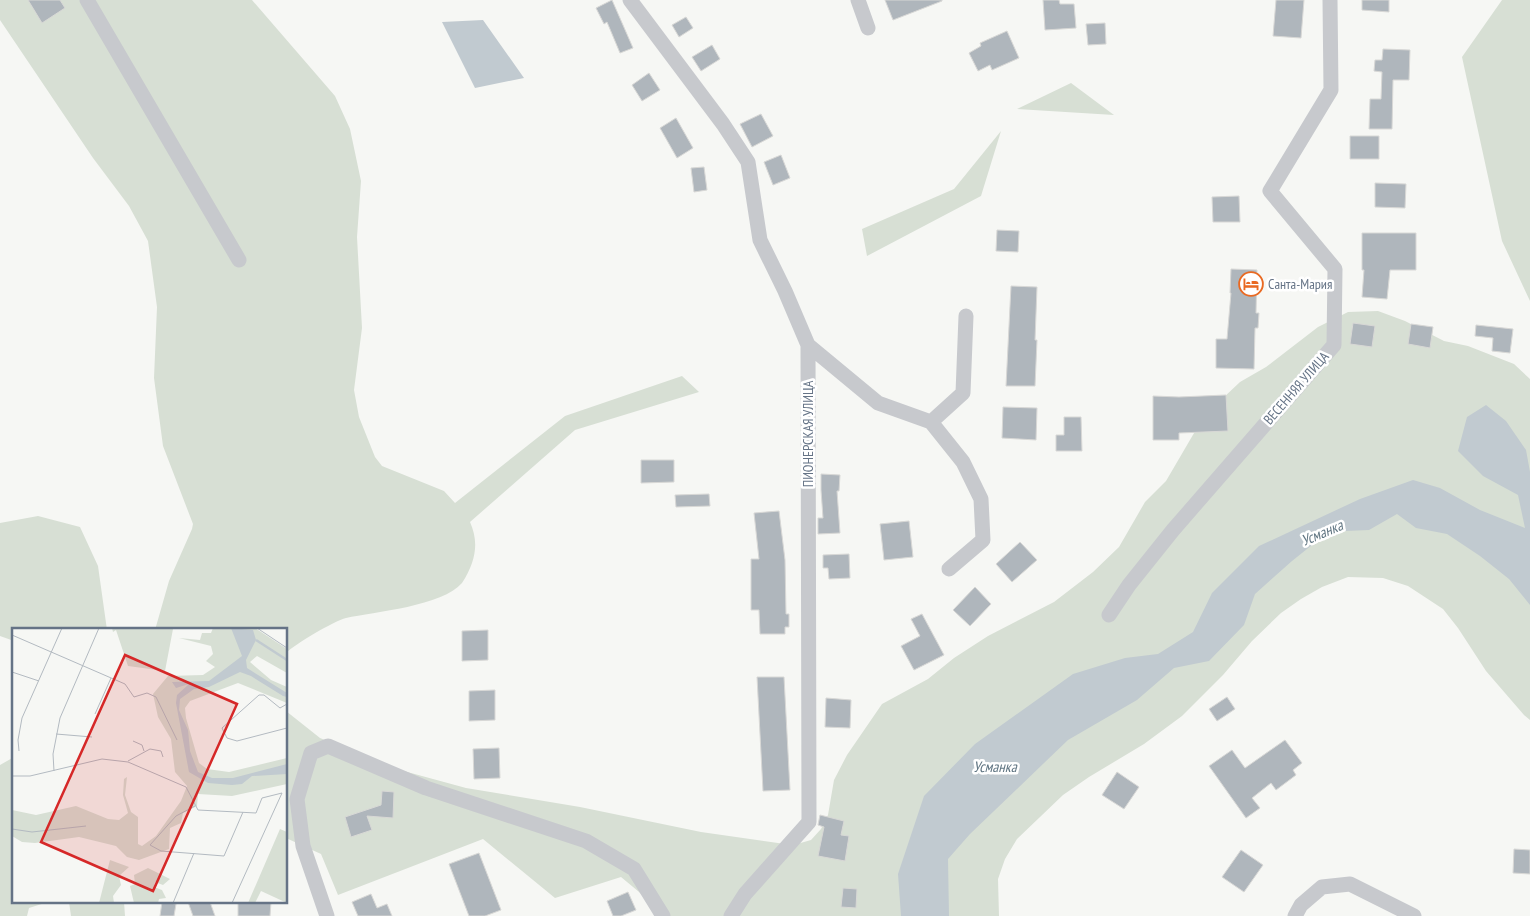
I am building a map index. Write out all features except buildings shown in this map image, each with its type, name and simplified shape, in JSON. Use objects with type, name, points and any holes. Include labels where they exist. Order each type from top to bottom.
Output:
[{"type":"street","points":[[87,0],[239,260]]},
{"type":"street","name":"ПИОНЕРСКАЯ УЛИЦА","points":[[630,0],[723,124],[748,162],[760,240],[785,291],[808,345],[809,822],[745,894],[730,916]]},
{"type":"street","points":[[858,0],[868,28]]},
{"type":"street","name":"ВЕСЕННЯЯ УЛИЦА","points":[[1109,614],[1129,585],[1173,530],[1334,345],[1334,270],[1270,191],[1331,90],[1330,0]]},
{"type":"street","points":[[931,422],[962,392],[966,316]]},
{"type":"street","points":[[808,345],[878,403],[931,422],[962,462],[982,499],[983,540],[949,569]]},
{"type":"street","points":[[328,916],[303,846],[297,799],[311,753],[328,746],[426,788],[586,841],[634,869],[663,916]]},
{"type":"street","points":[[1296,916],[1302,905],[1322,887],[1350,884],[1414,916]]},
{"type":"shaded area","points":[[0,0],[252,0],[335,96],[350,129],[361,181],[357,237],[362,328],[354,390],[359,417],[375,457],[382,466],[444,491],[455,503],[565,416],[682,376],[699,392],[575,430],[470,522],[475,542],[475,552],[471,565],[462,583],[453,591],[440,597],[407,607],[340,620],[288,651],[288,628],[156,628],[169,581],[193,524],[163,446],[154,378],[157,307],[148,241],[129,206],[93,158],[0,20]]},
{"type":"shaded area","points":[[1502,0],[1530,0],[1530,301],[1502,241],[1462,57]]},
{"type":"shaded area","points":[[1071,83],[1114,115],[1017,109]]},
{"type":"shaded area","points":[[1001,131],[981,196],[867,256],[862,229],[954,189]]},
{"type":"shaded area","points":[[1378,311],[1405,321],[1444,341],[1468,346],[1514,364],[1530,379],[1530,720],[1486,671],[1443,609],[1408,586],[1383,578],[1348,577],[1322,587],[1281,613],[1252,641],[1223,675],[1182,716],[1144,744],[1063,795],[1017,839],[1005,859],[998,879],[999,916],[668,916],[621,877],[555,898],[483,839],[338,895],[321,854],[288,839],[288,713],[320,738],[389,767],[466,788],[580,807],[701,832],[785,844],[797,844],[811,840],[821,829],[828,815],[834,780],[847,755],[882,704],[928,679],[954,658],[988,636],[1054,602],[1093,572],[1119,547],[1145,502],[1166,481],[1204,416],[1240,382],[1266,367],[1318,327],[1348,312]]},
{"type":"shaded area","points":[[38,516],[80,527],[98,566],[107,628],[12,628],[12,640],[0,636],[0,523]]},
{"type":"shaded area","points":[[12,758],[12,904],[42,904],[29,908],[27,916],[0,916],[0,765]]},
{"type":"shaded area","points":[[69,904],[124,904],[125,916],[71,916]]},
{"type":"water","points":[[483,20],[524,78],[475,88],[442,22]]},
{"type":"water","name":"Усманка","points":[[1486,405],[1506,421],[1526,450],[1530,472],[1530,605],[1509,579],[1480,556],[1447,534],[1416,528],[1397,514],[1369,530],[1345,531],[1317,541],[1255,594],[1244,625],[1209,661],[1174,668],[1137,700],[1068,740],[970,834],[948,859],[949,916],[901,916],[898,874],[924,796],[975,744],[1073,674],[1125,658],[1158,654],[1193,632],[1212,593],[1259,546],[1360,499],[1413,480],[1440,488],[1480,510],[1525,528],[1518,495],[1483,476],[1458,451],[1467,417]]},
{"type":"place","name":"Санта-Мария","points":[[1251,284]]}]
